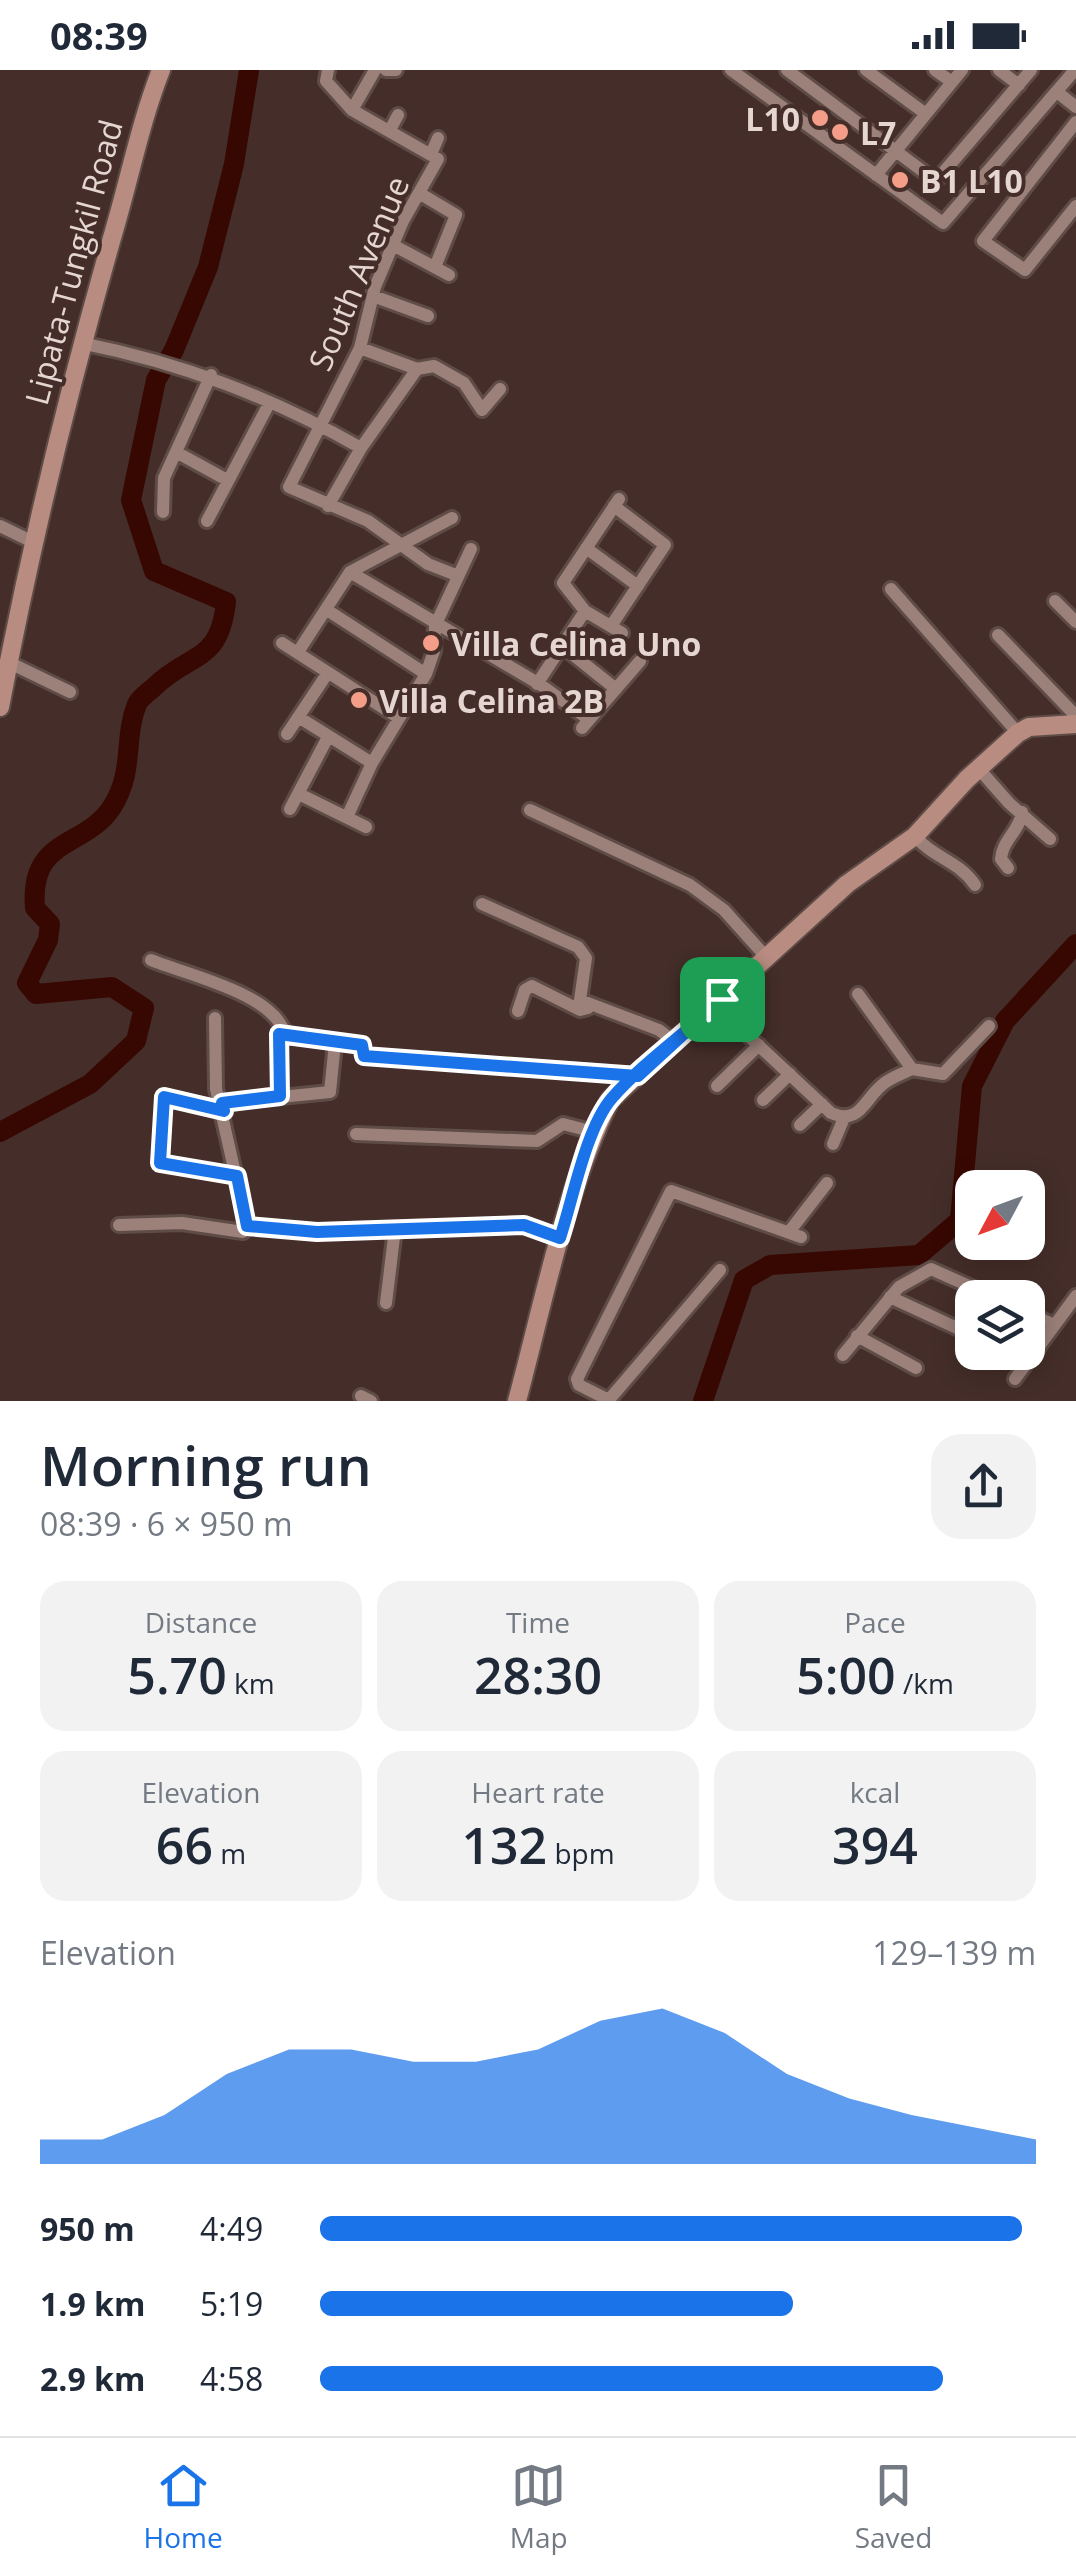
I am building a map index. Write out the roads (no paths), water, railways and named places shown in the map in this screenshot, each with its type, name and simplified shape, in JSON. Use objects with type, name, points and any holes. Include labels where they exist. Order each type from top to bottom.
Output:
[{"type":"street","name":"Lipata-Tungkil Road","points":[[0,707],[32,542],[81,343],[142,118],[161,70]]},
{"type":"street","points":[[352,110],[375,70]]},
{"type":"street","points":[[731,70],[935,221],[947,222],[1075,70]]},
{"type":"street","points":[[787,70],[940,180],[1031,70]]},
{"type":"street","points":[[866,70],[926,114]]},
{"type":"street","points":[[935,70],[952,82]]},
{"type":"street","points":[[876,175],[962,70]]},
{"type":"street","points":[[999,70],[1019,85]]},
{"type":"street","name":"South Avenue","points":[[327,75],[352,110],[432,152],[437,163],[393,245],[373,296],[360,348],[289,487],[328,506]]},
{"type":"street","points":[[1057,92],[1076,106]]},
{"type":"street","points":[[390,130],[398,114]]},
{"type":"street","points":[[1076,122],[983,238],[1026,269],[1076,206]]},
{"type":"street","points":[[432,152],[438,138]]},
{"type":"street","points":[[420,194],[456,214],[434,267]]},
{"type":"street","points":[[393,245],[449,275]]},
{"type":"street","points":[[373,296],[428,316]]},
{"type":"street","points":[[81,343],[159,358],[211,376],[320,425],[360,448]]},
{"type":"street","points":[[360,348],[417,369],[434,366],[464,383],[482,410],[500,389]]},
{"type":"street","points":[[417,369],[360,448],[328,506],[372,515],[398,544],[456,575]]},
{"type":"street","points":[[163,512],[164,478],[211,376]]},
{"type":"street","points":[[207,521],[270,402]]},
{"type":"street","points":[[176,452],[227,480]]},
{"type":"street","points":[[617,503],[665,541],[616,630],[586,612],[564,583],[586,548],[617,503]]},
{"type":"street","points":[[298,652],[350,572],[452,518]]},
{"type":"street","points":[[0,526],[32,542]]},
{"type":"street","points":[[586,548],[638,586]]},
{"type":"street","points":[[347,816],[372,764],[426,674],[434,651],[435,626],[471,549]]},
{"type":"street","points":[[350,572],[537,684],[585,723],[640,661]]},
{"type":"street","points":[[891,590],[1018,732]]},
{"type":"street","points":[[1055,601],[1076,622]]},
{"type":"street","points":[[327,610],[426,674]]},
{"type":"street","points":[[537,684],[586,612]]},
{"type":"street","points":[[998,635],[1076,716]]},
{"type":"street","points":[[282,643],[400,718]]},
{"type":"street","points":[[562,646],[616,688]]},
{"type":"street","points":[[8,662],[70,692]]},
{"type":"street","points":[[287,734],[327,674]]},
{"type":"street","points":[[300,718],[372,764]]},
{"type":"street","points":[[517,1401],[560,1238],[594,1132],[610,1100],[847,884],[915,836],[1018,732],[1030,727],[1076,724]]},
{"type":"street","points":[[290,809],[301,795],[328,738]]},
{"type":"street","points":[[979,768],[1050,838]]},
{"type":"street","points":[[301,795],[366,827]]},
{"type":"street","points":[[530,810],[690,885],[724,910],[766,958]]},
{"type":"street","points":[[1008,868],[1001,859],[1002,848],[1020,824],[1022,812]]},
{"type":"street","points":[[915,836],[937,856],[954,860],[975,885]]},
{"type":"street","points":[[482,904],[578,946],[586,958],[579,998],[658,1030],[675,1042]]},
{"type":"street","points":[[151,960],[264,1006],[280,1019],[285,1035]]},
{"type":"street","points":[[518,1011],[525,990],[532,986],[580,1010],[591,1006]]},
{"type":"street","points":[[858,994],[912,1069]]},
{"type":"street","points":[[716,1004],[822,1104],[844,1118],[857,1115],[884,1082],[912,1069],[943,1074],[989,1026]]},
{"type":"street","points":[[119,1225],[169,1223],[243,1232],[247,1226],[216,1089],[214,1018]]},
{"type":"street","points":[[280,1096],[276,1038],[285,1035],[362,1045],[364,1056],[638,1076]]},
{"type":"street","points":[[237,1176],[160,1163],[163,1098],[223,1107],[330,1092],[335,1043]]},
{"type":"street","points":[[717,1086],[759,1046]]},
{"type":"street","points":[[763,1100],[790,1074]]},
{"type":"street","points":[[800,1124],[822,1104]]},
{"type":"street","points":[[833,1144],[844,1118]]},
{"type":"street","points":[[356,1134],[537,1141],[563,1124],[594,1132]]},
{"type":"street","points":[[720,1270],[609,1400],[579,1385],[577,1379],[672,1191],[795,1235],[827,1183]]},
{"type":"street","points":[[247,1226],[317,1232],[524,1225],[560,1238]]},
{"type":"street","points":[[386,1303],[395,1229]]},
{"type":"street","points":[[843,1355],[899,1287],[935,1269],[958,1280]]},
{"type":"street","points":[[1045,1334],[1076,1296]]},
{"type":"street","points":[[890,1297],[955,1327]]},
{"type":"street","points":[[1045,1320],[1052,1324]]},
{"type":"street","points":[[857,1336],[916,1368]]},
{"type":"street","points":[[1015,1380],[1021,1370]]},
{"type":"waterway","points":[[0,1132],[90,1084],[136,1041],[144,1008],[112,987],[36,994],[27,983],[48,940],[50,924],[35,908],[35,885],[50,855],[101,820],[112,807],[124,781],[138,702],[166,676],[210,647],[222,622],[226,602],[154,571],[131,500],[156,380],[174,350],[208,267],[234,164],[249,70]]},
{"type":"waterway","points":[[703,1401],[744,1280],[770,1265],[919,1255],[960,1220],[972,1086],[1005,1021],[1076,944]]},
{"type":"place","name":"L10","points":[[820,118]]},
{"type":"place","name":"L7","points":[[840,132]]},
{"type":"place","name":"B1 L10","points":[[900,180]]},
{"type":"place","name":"Villa Celina Uno","points":[[431,643]]},
{"type":"place","name":"Villa Celina 2B","points":[[359,700]]}]
